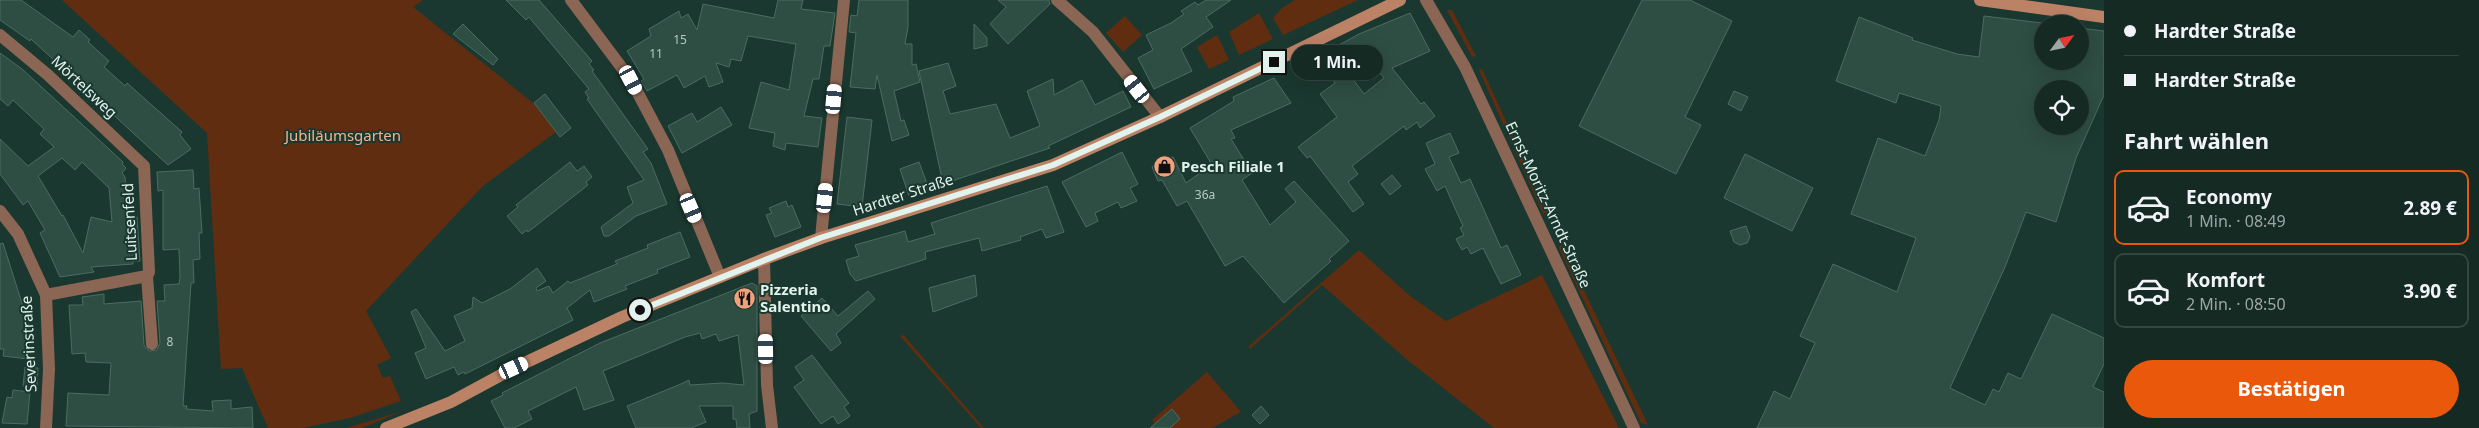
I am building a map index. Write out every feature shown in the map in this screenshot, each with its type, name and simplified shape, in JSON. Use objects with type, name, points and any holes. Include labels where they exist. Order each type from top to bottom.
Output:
[{"type":"main road","name":"Hardter Straße","points":[[386,428],[451,402],[576,338],[720,276],[820,238],[1053,165],[1160,117],[1400,0]]},
{"type":"main road","points":[[1980,0],[2104,16]]},
{"type":"street","points":[[571,0],[631,80],[668,150],[720,276]]},
{"type":"street","points":[[820,238],[844,0]]},
{"type":"street","points":[[1057,0],[1093,32],[1160,117]]},
{"type":"street","name":"Ernst-Moritz-Arndt-Straße","points":[[1426,0],[1465,67],[1634,428]]},
{"type":"street","name":"Mörtelsweg","points":[[0,35],[48,75],[144,166]]},
{"type":"street","name":"Luitsenfeld","points":[[144,166],[149,272],[147,276],[152,344]]},
{"type":"street","name":"Severinstraße","points":[[0,211],[18,234],[46,295],[48,369],[46,428]]},
{"type":"street","points":[[764,259],[767,385],[772,428]]},
{"type":"street","name":"Luitsenfeld","points":[[46,295],[147,276]]},
{"type":"green space","name":"Jubiläumsgarten","points":[[62,0],[423,0],[413,7],[533,103],[556,132],[483,186],[366,311],[391,358],[377,365],[383,378],[390,376],[401,401],[350,418],[302,428],[268,428],[242,368],[221,369],[207,133]]},
{"type":"green space","points":[[1295,0],[1358,0],[1283,35],[1273,18],[1282,8]]},
{"type":"green space","points":[[1447,10],[1452,10],[1476,56],[1472,57]]},
{"type":"green space","points":[[1259,13],[1273,39],[1239,55],[1229,32]]},
{"type":"green space","points":[[1125,16],[1142,35],[1123,52],[1106,33]]},
{"type":"green space","points":[[1217,35],[1229,60],[1209,69],[1197,47]]},
{"type":"green space","points":[[1482,69],[1548,212],[1543,214],[1479,70]]},
{"type":"green space","points":[[1562,244],[1648,425],[1641,423],[1559,248]]},
{"type":"green space","points":[[1359,250],[1410,296],[1446,321],[1542,275],[1619,428],[1494,428],[1405,358],[1322,285],[1250,349],[1248,347]]},
{"type":"green space","points":[[904,335],[984,428],[981,428],[900,336]]},
{"type":"green space","points":[[1207,372],[1241,412],[1212,428],[1157,428],[1152,420]]},
{"type":"green space","points":[[403,411],[362,428],[346,428]]},
{"type":"building","points":[[0,0],[21,0],[73,37],[79,30],[90,40],[88,42],[109,61],[104,67],[125,86],[127,83],[182,132],[180,135],[191,149],[168,165],[31,39],[30,41],[0,20]]},
{"type":"building","points":[[506,0],[539,0],[592,61],[589,64],[594,70],[592,71],[648,149],[643,152],[651,163],[667,204],[636,216],[609,236],[604,236],[601,227],[633,203],[627,187],[644,180],[587,99],[589,98],[585,92],[589,89],[529,17],[526,20]]},
{"type":"building","points":[[778,0],[803,0],[801,9],[835,13],[830,46],[824,46],[819,79],[813,79],[804,116],[822,118],[818,147],[786,143],[785,150],[773,146],[775,133],[749,128],[761,82],[789,90],[796,44],[748,36],[741,61],[731,59],[729,67],[716,63],[723,82],[709,87],[705,76],[684,88],[677,75],[647,91],[641,81],[644,79],[627,51],[651,36],[649,29],[679,11],[681,18],[688,14],[697,30],[703,4],[774,18]]},
{"type":"building","points":[[859,0],[908,0],[908,27],[905,44],[912,44],[912,65],[916,64],[920,82],[894,91],[901,121],[904,120],[909,135],[892,141],[877,75],[875,89],[850,87],[856,33],[849,32],[851,15],[857,16]]},
{"type":"building","points":[[998,0],[1049,0],[1050,4],[1008,44],[990,24],[1006,7]]},
{"type":"building","points":[[1206,0],[1231,0],[1206,17],[1213,27],[1181,49],[1192,71],[1154,89],[1138,58],[1153,50],[1146,35],[1171,23],[1184,14],[1181,11],[1195,2],[1198,5]]},
{"type":"building","points":[[1642,0],[1690,0],[1732,21],[1685,117],[1701,125],[1676,174],[1579,126]]},
{"type":"building","points":[[1410,13],[1430,51],[1392,68],[1421,104],[1424,102],[1435,116],[1420,128],[1417,122],[1406,130],[1404,126],[1352,166],[1358,174],[1348,182],[1364,204],[1353,212],[1310,156],[1307,158],[1298,147],[1337,117],[1320,94],[1335,83],[1322,63],[1334,56],[1330,50],[1359,34]],"holes":[[[1370,59],[1384,78],[1364,94],[1347,71]]]},
{"type":"building","points":[[1984,16],[2034,22],[2034,70],[2089,70],[2089,29],[2104,31],[2104,95],[2089,129],[2089,80],[2034,80],[2034,135],[2086,135],[2076,158],[2056,222],[2026,212],[2005,267],[1950,388],[1985,405],[1993,389],[1999,392],[2008,373],[2021,379],[2052,314],[2104,338],[2104,364],[2093,387],[2104,392],[2104,428],[1757,428],[1774,391],[1790,399],[1815,343],[1800,336],[1833,264],[1897,292],[1916,238],[1851,214],[1878,138],[1925,156],[1939,120],[1941,106],[1899,93],[1896,103],[1836,81],[1859,17],[1913,38],[1912,40],[1957,54],[1979,57]]},
{"type":"building","points":[[463,24],[498,59],[493,65],[453,34]]},
{"type":"building","points":[[974,24],[987,38],[987,46],[974,49]]},
{"type":"building","points":[[0,53],[22,69],[123,162],[122,164],[126,168],[122,173],[125,177],[128,217],[137,217],[140,261],[133,261],[133,264],[91,267],[94,272],[60,277],[40,233],[45,230],[28,201],[23,205],[0,174],[0,139],[28,166],[54,147],[40,134],[44,129],[13,100],[8,106],[0,99]],"holes":[[[62,158],[75,170],[82,162],[109,188],[112,222],[91,217],[83,253],[63,215],[38,176]]]},
{"type":"building","points":[[948,63],[956,86],[943,91],[950,114],[996,104],[1010,138],[1040,126],[1027,91],[1053,79],[1054,95],[1082,80],[1095,105],[1123,91],[1131,107],[1048,146],[1050,148],[943,184],[919,71]]},
{"type":"building","points":[[1274,78],[1291,103],[1231,130],[1235,138],[1231,139],[1252,173],[1242,180],[1270,225],[1296,202],[1285,189],[1294,181],[1349,241],[1329,259],[1331,261],[1284,303],[1243,256],[1225,266],[1187,201],[1177,206],[1162,180],[1158,181],[1152,167],[1159,161],[1173,157],[1186,183],[1200,173],[1215,170],[1190,128],[1234,101],[1233,97]]},
{"type":"building","points":[[1734,91],[1748,97],[1741,111],[1728,104]]},
{"type":"building","points":[[545,94],[571,128],[560,137],[534,103]]},
{"type":"building","points":[[721,107],[732,125],[682,153],[668,126],[692,113],[697,122]]},
{"type":"building","points":[[847,117],[872,120],[862,207],[837,204]]},
{"type":"building","points":[[1450,133],[1459,153],[1449,157],[1461,183],[1470,179],[1501,248],[1507,245],[1521,275],[1501,284],[1483,248],[1471,254],[1467,247],[1462,250],[1456,239],[1464,235],[1460,228],[1463,226],[1445,186],[1437,191],[1425,169],[1435,164],[1426,143]]},
{"type":"building","points":[[1122,152],[1138,184],[1130,188],[1137,201],[1121,208],[1118,202],[1095,213],[1098,221],[1086,227],[1062,182]]},
{"type":"building","points":[[1745,154],[1813,188],[1792,231],[1724,198]]},
{"type":"building","points":[[570,162],[577,171],[584,166],[592,177],[586,182],[588,185],[528,232],[527,230],[522,234],[507,216],[518,207],[516,205]]},
{"type":"building","points":[[919,162],[929,189],[909,196],[900,169]]},
{"type":"building","points":[[193,170],[194,189],[199,188],[202,233],[199,233],[200,259],[193,260],[194,283],[191,283],[183,406],[187,406],[186,409],[213,411],[212,401],[231,400],[231,409],[252,407],[253,428],[66,426],[68,393],[109,395],[111,363],[86,362],[85,353],[72,354],[69,305],[83,305],[82,297],[104,294],[104,304],[141,301],[144,345],[149,351],[157,350],[160,343],[157,301],[165,301],[164,285],[179,284],[180,277],[179,249],[163,250],[163,190],[158,191],[157,172]]},
{"type":"building","points":[[1392,175],[1401,186],[1390,195],[1381,184]]},
{"type":"building","points":[[1047,186],[1064,232],[1046,238],[1042,229],[1020,237],[1021,240],[982,251],[979,238],[925,252],[926,259],[856,281],[850,274],[846,260],[859,256],[855,245],[905,231],[908,242],[935,234],[931,223]]},
{"type":"building","points":[[786,201],[788,207],[792,205],[801,227],[775,237],[766,215],[772,213],[769,208]]},
{"type":"building","points":[[1746,226],[1750,237],[1747,243],[1740,245],[1734,242],[1730,231]]},
{"type":"building","points":[[680,232],[690,257],[657,270],[658,273],[625,286],[627,289],[594,302],[590,290],[567,308],[573,320],[465,374],[464,372],[458,375],[454,367],[426,379],[415,353],[426,348],[411,312],[416,309],[445,351],[465,341],[454,316],[472,308],[473,297],[482,303],[510,289],[537,268],[546,281],[536,288],[537,291],[549,286],[553,293],[568,281],[570,283],[617,264],[615,261],[648,248],[647,245]]},
{"type":"building","points":[[3,243],[31,332],[28,359],[3,356],[4,349],[0,349],[0,244]]},
{"type":"building","points":[[975,275],[977,296],[933,312],[929,288]]},
{"type":"building","points":[[752,283],[757,286],[757,411],[749,414],[750,428],[737,428],[736,419],[733,419],[733,406],[699,406],[706,422],[691,428],[636,428],[627,406],[689,380],[690,385],[722,383],[744,385],[738,335],[719,341],[716,334],[702,339],[700,333],[685,337],[603,371],[614,400],[584,410],[576,387],[528,411],[532,419],[514,428],[505,428],[491,401],[503,395],[502,393],[600,343]]},
{"type":"building","points":[[868,291],[875,299],[836,334],[841,343],[831,351],[801,316],[822,298],[838,316]]},
{"type":"building","points":[[812,355],[849,403],[844,407],[850,416],[838,424],[833,416],[821,424],[794,387],[804,380],[795,367]]},
{"type":"building","points":[[25,367],[38,368],[37,387],[23,386]]},
{"type":"building","points":[[13,390],[30,392],[27,424],[2,423],[7,397],[12,398]]},
{"type":"building","points":[[1261,406],[1269,415],[1260,424],[1252,415]]},
{"type":"building","points":[[1172,409],[1180,419],[1170,428],[1150,428]]},
{"type":"place","name":"Pesch Filiale 1","points":[[1165,167]]},
{"type":"place","name":"Pizzeria Salentino","points":[[744,299]]},
{"type":"route","points":[[640,310],[820,238],[1053,165],[1160,117],[1274,62]]}]
